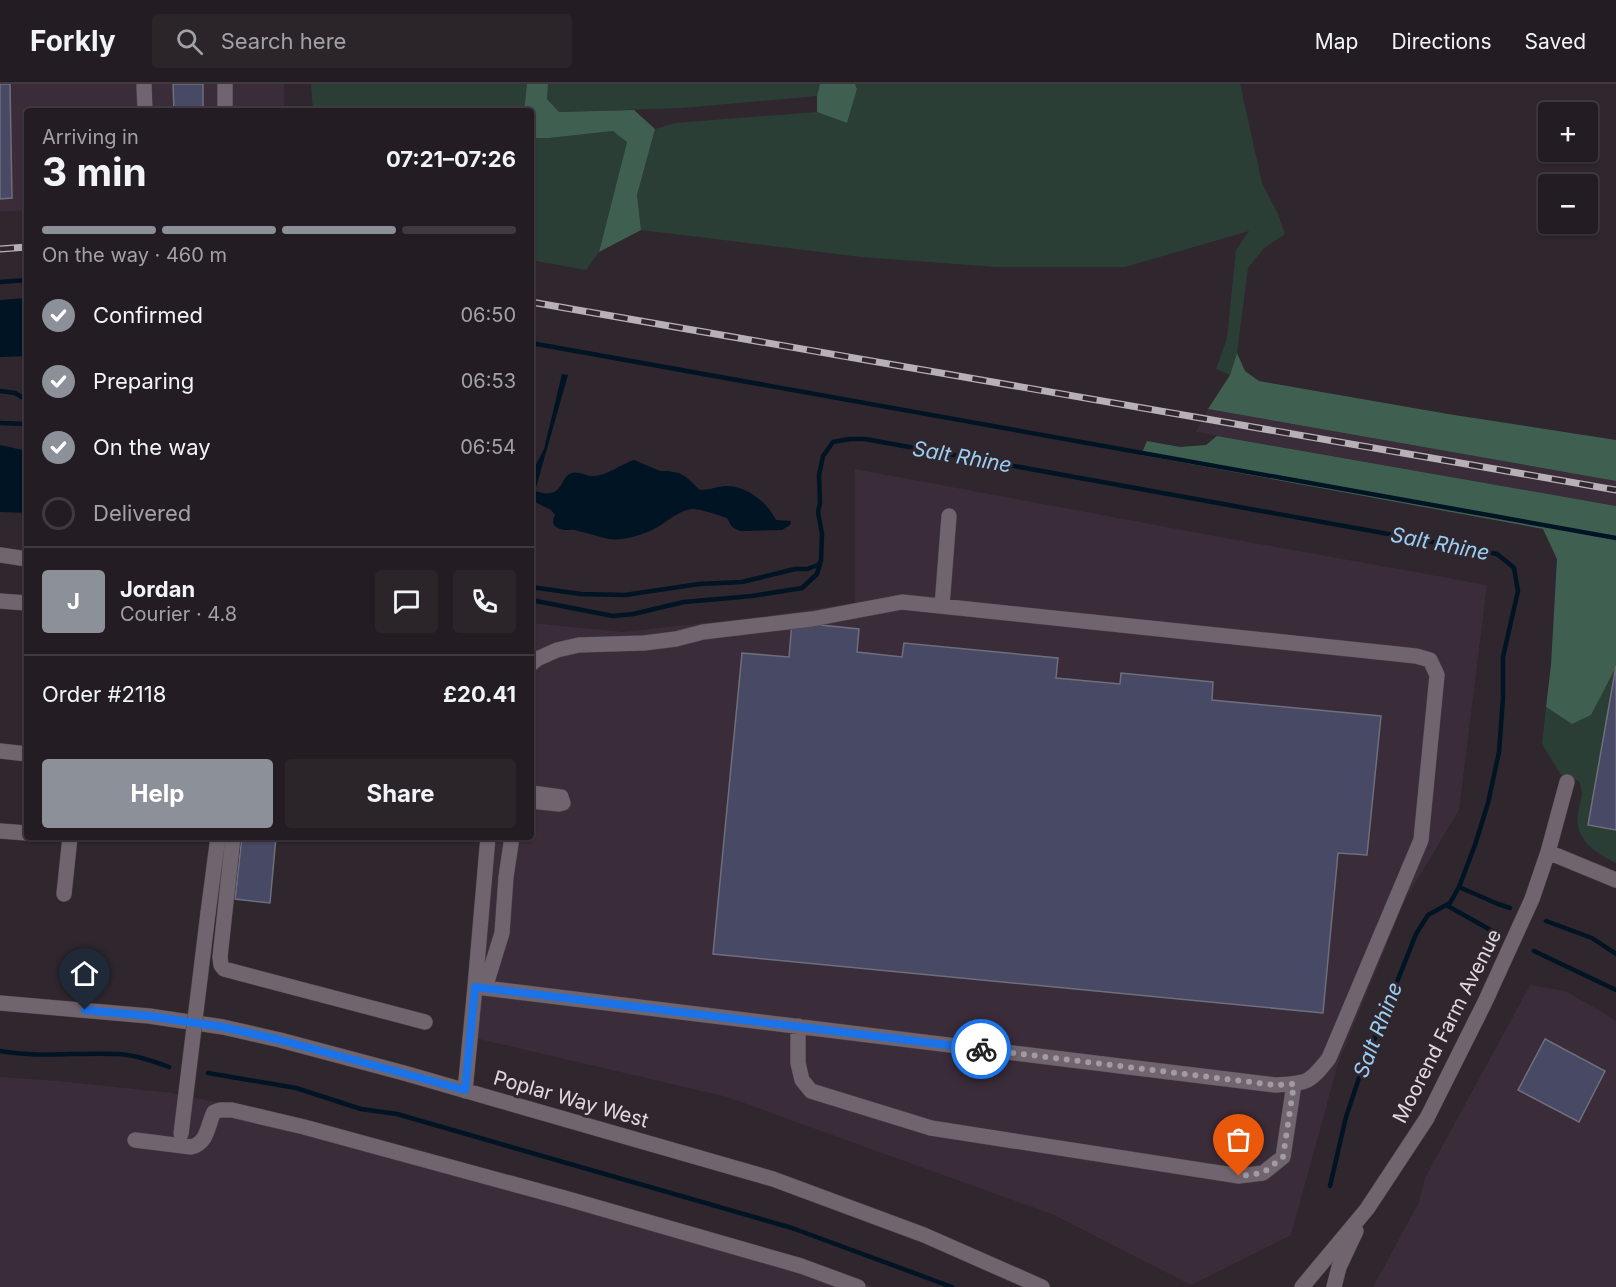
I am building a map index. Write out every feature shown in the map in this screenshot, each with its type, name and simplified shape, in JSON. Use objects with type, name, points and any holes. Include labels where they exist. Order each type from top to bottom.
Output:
[{"type":"street","points":[[144,84],[145,108]]},
{"type":"street","points":[[225,84],[225,108]]},
{"type":"street","points":[[942,606],[949,516]]},
{"type":"street","points":[[0,555],[24,559]]},
{"type":"street","points":[[0,601],[24,603]]},
{"type":"street","points":[[480,988],[1275,1085],[1302,1083],[1316,1075],[1329,1058],[1421,840],[1437,675],[1430,660],[1416,656],[902,602],[812,619],[703,632],[644,644],[579,645],[556,650],[534,662]]},
{"type":"street","points":[[0,751],[24,753]]},
{"type":"street","name":"Moorend Farm Avenue","points":[[1302,1287],[1367,1209],[1427,1118],[1515,939],[1532,899],[1548,852],[1567,782]]},
{"type":"street","points":[[534,793],[561,797],[563,803],[534,801]]},
{"type":"street","points":[[0,831],[24,833]]},
{"type":"street","points":[[63,894],[70,840]]},
{"type":"street","points":[[180,1143],[218,840]]},
{"type":"street","points":[[234,840],[220,957],[224,969],[425,1022]]},
{"type":"street","points":[[465,1090],[480,988],[478,956],[488,840]]},
{"type":"street","points":[[478,956],[490,927],[498,840]]},
{"type":"street","points":[[480,988],[502,933],[512,840]]},
{"type":"street","points":[[1548,852],[1616,880]]},
{"type":"street","name":"Poplar Way West","points":[[0,1003],[149,1016],[223,1027],[465,1090],[773,1179],[924,1235],[1042,1287]]},
{"type":"street","points":[[798,1026],[798,1063],[802,1080],[811,1091],[931,1128],[1239,1176],[1263,1173],[1283,1157],[1294,1084]]},
{"type":"street","points":[[135,1140],[195,1146],[204,1139],[214,1112],[231,1110],[304,1127],[493,1178],[801,1266],[858,1287]]},
{"type":"street","name":"Moorend Farm Avenue","points":[[1335,1287],[1339,1268],[1367,1209]]},
{"type":"shaded area","points":[[0,84],[284,84],[284,108],[24,108],[24,210],[0,212]]},
{"type":"shaded area","points":[[1208,409],[1616,481],[1616,506],[1196,432]]},
{"type":"shaded area","points":[[855,469],[1487,585],[1459,810],[1405,900],[1338,1064],[1291,1235],[1191,1285],[1054,1215],[727,1097],[466,1036],[487,840],[534,840],[534,623],[623,632],[758,617],[855,603]]},
{"type":"shaded area","points":[[1530,985],[1565,991],[1616,1021],[1616,1287],[1373,1287],[1419,1202],[1425,1178]]},
{"type":"shaded area","points":[[0,1077],[172,1093],[281,1115],[678,1223],[874,1287],[0,1287]]},
{"type":"green space","points":[[311,84],[527,84],[524,108],[313,108]]},
{"type":"green space","points":[[527,84],[548,84],[547,99],[559,112],[634,110],[655,129],[637,195],[641,230],[599,252],[627,142],[613,131],[534,138],[534,108],[524,108]]},
{"type":"green space","points":[[548,84],[820,84],[817,96],[682,108],[559,112],[547,99]]},
{"type":"green space","points":[[820,84],[855,84],[857,89],[847,123],[817,112]]},
{"type":"green space","points":[[855,84],[1240,84],[1262,183],[1278,214],[1285,234],[1264,248],[1248,268],[1237,353],[1230,375],[1216,369],[1227,338],[1236,250],[1249,231],[1125,267],[996,267],[861,257],[641,230],[637,195],[655,129],[675,123],[817,112],[847,123],[857,89]]},
{"type":"green space","points":[[614,131],[627,142],[599,252],[586,270],[534,261],[534,138]]},
{"type":"green space","points":[[1237,353],[1245,371],[1259,381],[1616,440],[1616,481],[1208,409],[1230,375]]},
{"type":"green space","points":[[1217,436],[1616,506],[1616,667],[1591,715],[1572,724],[1546,707],[1551,665],[1557,559],[1543,529],[1141,455],[1147,441],[1180,447],[1206,445]]},
{"type":"green space","points":[[1616,667],[1616,863],[1594,850],[1583,838],[1578,823],[1582,794],[1579,781],[1561,775],[1542,744],[1546,707],[1572,724],[1591,715]]},
{"type":"water","points":[[24,298],[24,356],[0,357],[0,300]]},
{"type":"water","points":[[562,374],[568,375],[535,491],[552,493],[572,473],[600,475],[634,460],[660,471],[679,473],[700,490],[724,486],[740,488],[761,501],[776,520],[791,521],[790,525],[782,530],[740,531],[732,527],[727,518],[691,509],[649,531],[620,539],[564,530],[553,523],[555,515],[551,510],[534,502],[534,468],[544,449]]},
{"type":"water","points":[[0,445],[24,450],[24,513],[0,512]]},
{"type":"building","points":[[0,84],[10,84],[12,198],[0,199]]},
{"type":"building","points":[[173,84],[203,84],[203,108],[174,108]]},
{"type":"building","points":[[792,622],[859,629],[857,652],[902,657],[904,643],[1058,658],[1056,678],[1120,684],[1121,673],[1213,682],[1212,700],[1381,716],[1367,855],[1338,853],[1323,1013],[713,954],[742,653],[789,657]]},
{"type":"building","points":[[1616,666],[1616,830],[1588,825]]},
{"type":"building","points":[[242,840],[276,840],[270,903],[235,899]]},
{"type":"building","points":[[1545,1039],[1605,1071],[1579,1122],[1518,1090]]},
{"type":"waterway","points":[[0,282],[24,280]]},
{"type":"waterway","points":[[534,344],[1616,538]]},
{"type":"waterway","name":"Salt Rhine","points":[[0,391],[15,393],[24,398]]},
{"type":"waterway","name":"Salt Rhine","points":[[0,423],[24,424]]},
{"type":"waterway","name":"Salt Rhine","points":[[534,587],[581,594],[625,595],[699,584],[742,582],[818,565],[821,561],[822,534],[818,512],[819,475],[823,456],[833,442],[850,439],[865,439],[1497,554],[1514,568],[1518,591],[1503,657],[1499,752],[1488,803],[1459,887],[1450,903],[1428,915],[1416,934],[1359,1078],[1346,1117],[1330,1186]]},
{"type":"waterway","name":"Salt Rhine","points":[[534,601],[613,616],[633,614],[684,602],[752,596],[802,588],[817,574],[820,564]]},
{"type":"waterway","points":[[1459,887],[1510,908]]},
{"type":"waterway","points":[[1446,905],[1496,933]]},
{"type":"waterway","points":[[1546,921],[1592,938],[1616,954]]},
{"type":"waterway","points":[[1534,951],[1616,990]]},
{"type":"waterway","points":[[0,1051],[29,1054],[125,1055],[169,1067]]},
{"type":"waterway","points":[[208,1073],[296,1088],[361,1109],[397,1114],[792,1228],[952,1287]]},
{"type":"railway","points":[[0,249],[24,247]]},
{"type":"railway","points":[[534,303],[1616,490]]},
{"type":"way so far","points":[[981,1049],[1275,1085],[1294,1084],[1283,1157],[1263,1173],[1239,1176]]},
{"type":"route","points":[[85,1010],[149,1016],[223,1027],[465,1090],[475,987],[981,1049]]}]
